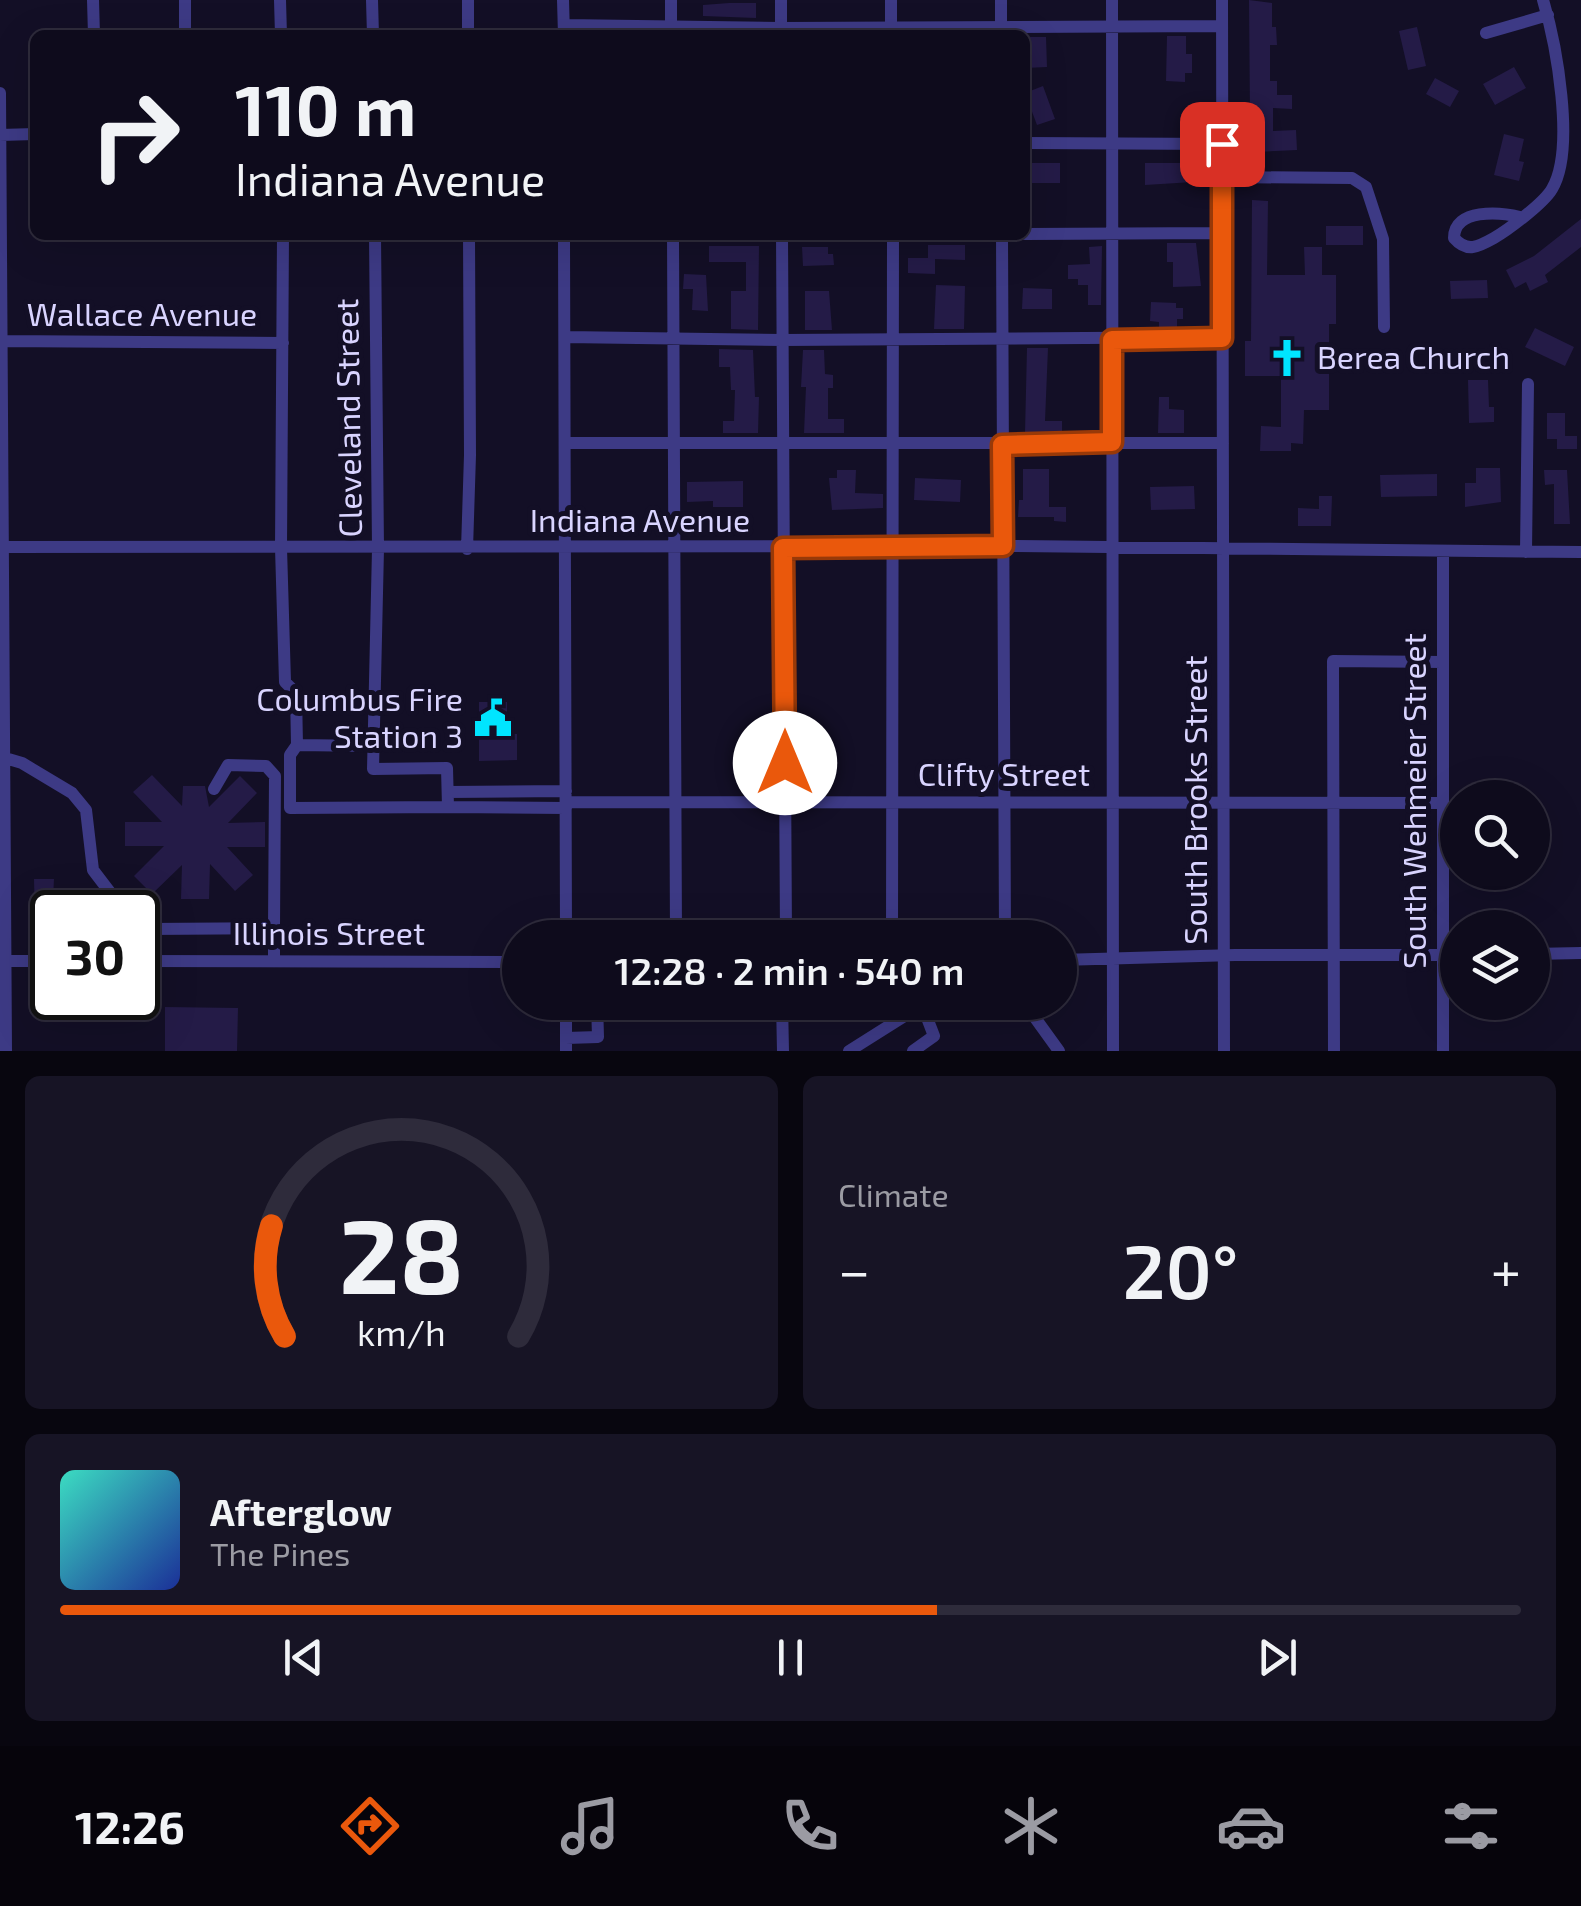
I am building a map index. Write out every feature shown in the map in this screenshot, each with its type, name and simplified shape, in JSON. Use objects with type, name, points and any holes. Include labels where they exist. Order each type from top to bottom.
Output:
[{"type":"street","points":[[93,0],[94,30]]},
{"type":"street","points":[[185,0],[185,30]]},
{"type":"street","points":[[280,0],[280,30]]},
{"type":"street","points":[[372,0],[373,30]]},
{"type":"street","points":[[468,0],[468,30]]},
{"type":"street","points":[[564,0],[564,30]]},
{"type":"street","points":[[671,0],[671,30]]},
{"type":"street","points":[[781,0],[781,30]]},
{"type":"street","points":[[891,0],[892,30]]},
{"type":"street","points":[[1001,0],[1001,30]]},
{"type":"street","points":[[1112,0],[1113,1051]]},
{"type":"street","name":"South Brooks Street","points":[[1222,0],[1224,1051]]},
{"type":"street","points":[[1520,217],[1476,215],[1460,221],[1454,228],[1454,238],[1461,246],[1481,246],[1510,229],[1545,200],[1555,185],[1562,156],[1558,56],[1543,0]]},
{"type":"street","points":[[1486,32],[1548,15]]},
{"type":"street","points":[[1029,30],[1222,26]]},
{"type":"street","points":[[0,93],[6,1051]]},
{"type":"street","points":[[0,135],[30,134]]},
{"type":"street","points":[[1030,143],[1222,144]]},
{"type":"street","points":[[1222,177],[1352,178],[1366,187],[1383,239],[1384,327]]},
{"type":"street","points":[[1030,234],[1222,233]]},
{"type":"street","points":[[283,240],[285,682],[296,693],[297,745],[290,755],[290,808],[448,808],[566,800]]},
{"type":"street","name":"Cleveland Street","points":[[372,746],[378,549],[375,240]]},
{"type":"street","points":[[468,549],[469,240]]},
{"type":"street","points":[[564,240],[566,920]]},
{"type":"street","points":[[673,240],[676,920]]},
{"type":"street","points":[[782,240],[786,920]]},
{"type":"street","points":[[892,920],[893,240]]},
{"type":"street","points":[[1003,240],[1005,920]]},
{"type":"street","points":[[564,337],[1222,338]]},
{"type":"street","name":"Wallace Avenue","points":[[1,341],[283,343]]},
{"type":"street","points":[[1526,552],[1528,384]]},
{"type":"street","points":[[565,444],[1223,443]]},
{"type":"street","name":"Indiana Avenue","points":[[1,547],[1003,546],[1581,552]]},
{"type":"street","name":"South Wehmeier Street","points":[[1441,780],[1444,552]]},
{"type":"street","points":[[1334,1051],[1333,661],[1442,662]]},
{"type":"street","points":[[297,745],[372,746],[373,769],[447,768],[448,808]]},
{"type":"street","points":[[5,758],[22,763],[72,793],[86,810],[93,870],[108,890]]},
{"type":"street","points":[[214,789],[228,765],[266,766],[275,776],[274,961]]},
{"type":"street","points":[[448,792],[566,800]]},
{"type":"street","name":"Clifty Street","points":[[566,800],[1440,804]]},
{"type":"street","points":[[160,926],[274,928]]},
{"type":"street","points":[[1550,954],[1581,953]]},
{"type":"street","points":[[1077,959],[1440,955]]},
{"type":"street","points":[[4,960],[30,961]]},
{"type":"street","name":"Illinois Street","points":[[160,961],[502,962]]},
{"type":"street","points":[[566,1044],[598,1037],[598,1020]]},
{"type":"street","points":[[782,1020],[783,1051]]},
{"type":"street","points":[[850,1051],[897,1020]]},
{"type":"street","points":[[913,1051],[934,1036],[928,1020]]},
{"type":"street","points":[[1037,1020],[1059,1051]]},
{"type":"street","name":"South Wehmeier Street","points":[[1443,1051],[1445,1020]]},
{"type":"building","points":[[1249,0],[1272,3],[1277,45],[1270,45],[1270,81],[1277,81],[1277,95],[1292,95],[1292,109],[1273,108],[1273,131],[1296,130],[1297,150],[1255,152],[1250,116]]},
{"type":"building","points":[[756,3],[756,18],[703,16],[703,5]]},
{"type":"building","points":[[1417,27],[1426,66],[1408,70],[1399,31]]},
{"type":"building","points":[[1167,36],[1186,36],[1186,54],[1192,54],[1192,73],[1185,73],[1185,82],[1166,81]]},
{"type":"building","points":[[1030,37],[1046,37],[1047,67],[1030,68]]},
{"type":"building","points":[[1514,67],[1526,88],[1495,105],[1483,84]]},
{"type":"building","points":[[1435,78],[1459,91],[1450,107],[1426,94]]},
{"type":"building","points":[[1043,86],[1055,119],[1037,125],[1030,106],[1030,91]]},
{"type":"building","points":[[1504,134],[1524,139],[1519,181],[1494,175]]},
{"type":"building","points":[[1030,163],[1060,163],[1060,183],[1030,183]]},
{"type":"building","points":[[1145,163],[1193,163],[1193,182],[1145,185]]},
{"type":"building","name":"Berea Church","points":[[1252,200],[1268,201],[1267,275],[1305,275],[1304,247],[1322,247],[1322,275],[1336,275],[1336,324],[1329,324],[1329,410],[1304,410],[1303,444],[1291,443],[1291,451],[1260,451],[1261,426],[1281,427],[1281,376],[1245,376],[1245,341],[1251,341]]},
{"type":"building","points":[[1581,219],[1581,247],[1545,275],[1548,282],[1530,291],[1526,282],[1515,288],[1506,270],[1534,256]]},
{"type":"building","points":[[1326,226],[1363,226],[1363,245],[1326,245]]},
{"type":"building","points":[[1167,243],[1196,243],[1201,286],[1173,287],[1173,262],[1167,262]]},
{"type":"building","points":[[928,245],[965,245],[965,260],[935,259],[935,274],[908,273],[908,258],[928,258]]},
{"type":"building","points":[[709,246],[759,246],[758,330],[731,329],[731,291],[746,291],[746,262],[709,262]]},
{"type":"building","points":[[1102,246],[1101,305],[1088,305],[1088,285],[1068,279],[1068,265],[1090,264],[1089,247]]},
{"type":"building","points":[[802,247],[828,247],[834,265],[803,266]]},
{"type":"building","points":[[684,274],[706,275],[708,311],[692,310],[693,289],[683,289]]},
{"type":"building","points":[[1487,280],[1488,298],[1451,299],[1450,281]]},
{"type":"building","points":[[936,285],[965,286],[964,329],[934,329]]},
{"type":"building","points":[[1023,288],[1052,289],[1052,309],[1022,309]]},
{"type":"building","points":[[805,291],[829,291],[832,330],[805,330]]},
{"type":"building","points":[[1151,302],[1176,303],[1176,308],[1183,308],[1183,319],[1177,319],[1177,327],[1159,327],[1159,322],[1150,321]]},
{"type":"building","points":[[1535,328],[1574,347],[1565,366],[1525,347]]},
{"type":"building","points":[[1027,348],[1048,348],[1045,421],[1062,421],[1062,433],[1025,433]]},
{"type":"building","points":[[719,349],[753,350],[755,397],[759,397],[758,433],[723,433],[723,421],[734,421],[735,390],[731,390],[730,367],[719,367]]},
{"type":"building","points":[[803,350],[824,350],[825,374],[833,375],[833,388],[828,388],[828,419],[844,419],[844,433],[804,433]]},
{"type":"building","points":[[1468,380],[1488,380],[1494,422],[1469,423]]},
{"type":"building","points":[[1159,397],[1169,397],[1169,409],[1184,410],[1184,433],[1158,433]]},
{"type":"building","points":[[1547,413],[1565,413],[1565,436],[1577,436],[1577,449],[1557,449],[1557,439],[1547,439]]},
{"type":"building","points":[[1476,468],[1500,468],[1501,502],[1465,507],[1465,483],[1476,483]]},
{"type":"building","points":[[1023,469],[1049,469],[1049,507],[1066,507],[1066,522],[1054,521],[1054,517],[1018,517],[1019,500],[1023,500]]},
{"type":"building","points":[[837,470],[856,470],[855,493],[883,494],[883,508],[832,510],[829,478],[837,478]]},
{"type":"building","points":[[1544,470],[1567,470],[1570,524],[1554,524],[1554,484],[1545,485]]},
{"type":"building","points":[[1437,474],[1437,496],[1381,497],[1380,475]]},
{"type":"building","points":[[915,478],[961,480],[960,502],[914,500]]},
{"type":"building","points":[[743,481],[743,507],[713,507],[713,501],[687,502],[687,482]]},
{"type":"building","points":[[1194,486],[1195,509],[1151,510],[1150,487]]},
{"type":"building","points":[[1319,496],[1332,496],[1331,526],[1298,526],[1298,508],[1319,509]]},
{"type":"building","name":"Columbus Fire Station 3","points":[[479,702],[507,702],[507,734],[517,734],[517,760],[479,761]]},
{"type":"building","points":[[152,775],[182,806],[183,786],[205,786],[209,807],[240,776],[257,793],[228,823],[265,822],[265,847],[227,847],[253,875],[235,891],[210,864],[209,899],[181,899],[182,865],[156,890],[148,890],[134,876],[164,846],[125,846],[125,822],[162,822],[133,792]]},
{"type":"building","points":[[34,879],[54,879],[53,890],[34,890]]},
{"type":"building","points":[[165,1007],[238,1008],[237,1051],[165,1051]]},
{"type":"place","name":"Berea Church","points":[[1287,358]]},
{"type":"place","name":"Columbus Fire Station 3","points":[[493,718]]},
{"type":"route","points":[[785,763],[783,548],[1003,546],[1002,445],[1112,442],[1112,340],[1222,338],[1222,144]]}]
